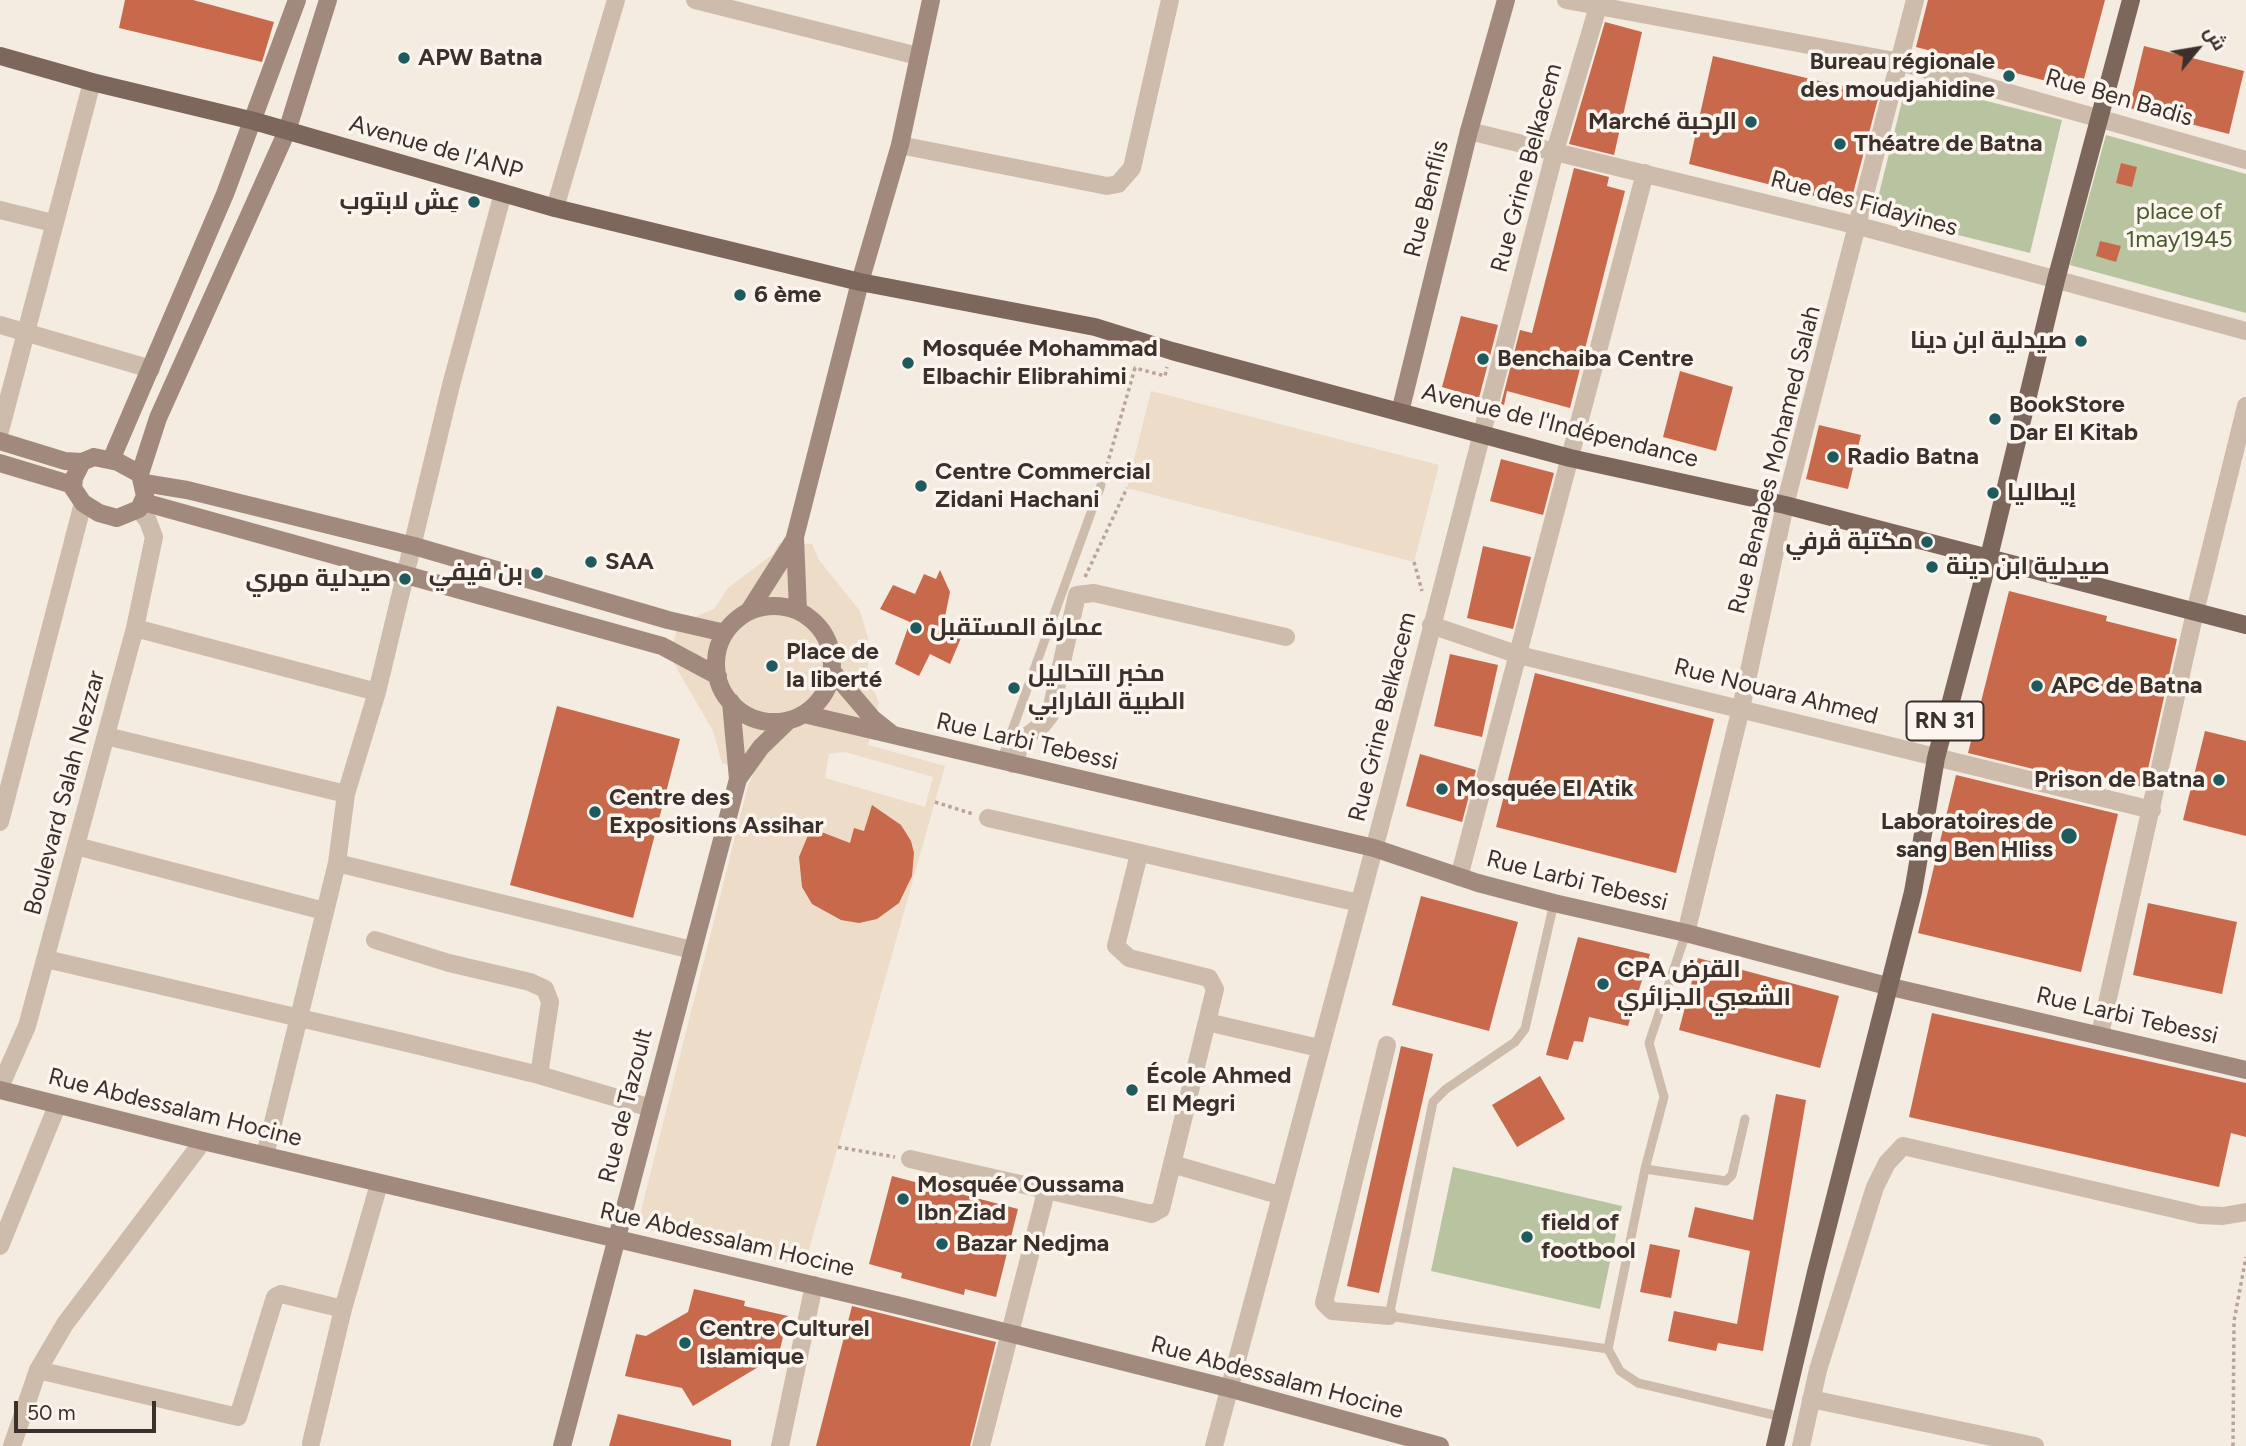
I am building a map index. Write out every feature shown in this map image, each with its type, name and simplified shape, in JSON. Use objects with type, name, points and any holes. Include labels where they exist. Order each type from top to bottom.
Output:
[{"type":"main road","name":"RN 31","points":[[1775,1446],[1887,986],[1913,891],[1936,758],[1989,557],[2056,280],[2131,0]]},
{"type":"main road","name":"Avenue de l'ANP","points":[[0,55],[92,82],[254,121],[555,208],[860,282]]},
{"type":"main road","name":"Avenue de l'Indépendance","points":[[860,282],[1095,327],[1171,351],[1570,458],[1785,505],[2246,625]]},
{"type":"street","points":[[111,460],[254,121],[297,0]]},
{"type":"street","points":[[141,506],[142,479],[158,418],[287,131],[328,0]]},
{"type":"street","points":[[555,208],[617,0]]},
{"type":"street","points":[[695,0],[918,56]]},
{"type":"street","points":[[798,611],[795,537],[860,282],[900,145],[931,0]]},
{"type":"street","points":[[900,145],[1107,186],[1118,184],[1132,168],[1170,0]]},
{"type":"street","name":"Rue Benflis","points":[[1400,412],[1469,131],[1506,0]]},
{"type":"street","name":"Rue Ben Badis","points":[[1566,0],[1900,62],[2246,160]]},
{"type":"street","name":"Rue Benabes Mohamed Salah","points":[[1686,933],[1741,708],[1785,505],[1859,226],[1915,0]]},
{"type":"street","name":"Rue Grine Belkacem","points":[[1214,1446],[1374,848],[1555,151],[1599,4]]},
{"type":"street","points":[[0,431],[92,82]]},
{"type":"street","name":"Rue des Fidayines","points":[[1469,131],[1859,226],[2246,331]]},
{"type":"street","points":[[1459,877],[1644,173]]},
{"type":"street","points":[[265,1155],[337,863],[346,794],[377,692],[407,577],[451,385],[503,193]]},
{"type":"street","points":[[0,210],[53,223]]},
{"type":"street","points":[[197,258],[222,272]]},
{"type":"street","points":[[0,325],[151,369]]},
{"type":"street","points":[[2100,1034],[2195,612],[2246,406]]},
{"type":"street","points":[[0,441],[65,461],[82,462],[94,457],[111,460],[142,479],[414,546],[725,634]]},
{"type":"street","points":[[73,485],[82,462]]},
{"type":"street","points":[[0,463],[73,485],[83,503],[99,513],[117,518],[141,506],[662,646],[718,676]]},
{"type":"street","points":[[0,822],[83,503]]},
{"type":"street","name":"Boulevard Salah Nezzar","points":[[0,1088],[27,1026],[135,628],[153,537],[141,506]]},
{"type":"street","points":[[749,611],[774,606],[798,611],[813,621],[825,635],[831,653],[832,671],[822,696],[796,717],[757,719],[731,702],[718,676],[717,654],[725,634],[749,611],[795,537]]},
{"type":"street","points":[[1007,762],[1023,739],[1050,715],[1077,595],[1094,593],[1286,637]]},
{"type":"street","name":"Rue Nouara Ahmed","points":[[1431,625],[1519,654],[2152,810]]},
{"type":"street","points":[[135,628],[377,692]]},
{"type":"street","name":"Rue Larbi Tebessi","points":[[832,671],[873,719],[897,738]]},
{"type":"street","name":"Rue de Tazoult","points":[[562,1446],[738,779],[731,702]]},
{"type":"street","name":"Rue Larbi Tebessi","points":[[796,717],[1007,762],[1374,848],[1459,877],[1554,903],[1686,933],[1887,986],[2246,1070]]},
{"type":"street","name":"Rue de Tazoult","points":[[738,779],[761,747],[796,717]]},
{"type":"street","points":[[106,736],[346,794]]},
{"type":"street","points":[[988,818],[1359,903]]},
{"type":"street","points":[[76,846],[324,911]]},
{"type":"street","points":[[910,1159],[1046,1192],[1156,1214],[1163,1205],[1215,989],[1212,979],[1129,958],[1116,946],[1139,854]]},
{"type":"street","points":[[337,863],[692,950]]},
{"type":"street","points":[[375,940],[449,963],[530,982],[545,989],[550,1002],[539,1075]]},
{"type":"street","points":[[46,959],[539,1075],[650,1108]]},
{"type":"street","points":[[1207,1022],[1319,1048]]},
{"type":"street","points":[[1387,1045],[1324,1303],[1332,1311],[1389,1316]]},
{"type":"street","name":"Rue Abdessalam Hocine","points":[[0,1088],[57,1106],[379,1184],[814,1285],[1228,1388],[1440,1446]]},
{"type":"street","points":[[0,1246],[57,1106]]},
{"type":"street","points":[[12,1446],[38,1370],[65,1324],[203,1141]]},
{"type":"street","points":[[1801,1446],[1811,1399],[1875,1187],[1887,1163],[1903,1146],[2200,1215],[2246,1212]]},
{"type":"street","points":[[1172,1164],[1279,1195]]},
{"type":"street","points":[[311,1443],[343,1309],[379,1184]]},
{"type":"street","points":[[981,1446],[1046,1192]]},
{"type":"street","points":[[780,1446],[814,1285]]},
{"type":"street","points":[[38,1370],[238,1417],[275,1297],[281,1294],[343,1309]]},
{"type":"street","points":[[1811,1399],[2035,1446]]},
{"type":"lane","points":[[1007,762],[1101,485]]},
{"type":"lane","points":[[1554,903],[1525,1029],[1515,1042],[1446,1089],[1433,1102],[1389,1316],[1608,1349]]},
{"type":"lane","points":[[1686,933],[1649,1043],[1664,1097],[1645,1168],[1608,1349],[1620,1371],[1638,1383],[1782,1417]]},
{"type":"lane","points":[[1645,1168],[1726,1181],[1732,1175],[1745,1119]]},
{"type":"path","points":[[1101,485],[1135,368],[1165,376],[1171,351]]},
{"type":"path","points":[[1077,595],[1127,488]]},
{"type":"path","points":[[935,802],[988,818]]},
{"type":"path","points":[[838,1147],[910,1159]]},
{"type":"path","points":[[2233,1446],[2234,1321],[2246,1257]]},
{"type":"green space","points":[[1907,81],[2062,120],[2030,253],[1874,214]]},
{"type":"green space","name":"place of 1may1945","points":[[2106,135],[2246,174],[2246,313],[2070,265]]},
{"type":"green space","name":"field of footbool","points":[[1453,1167],[1622,1206],[1600,1309],[1431,1271]]},
{"type":"shaded area","points":[[1151,391],[1439,465],[1414,562],[1127,488]]},
{"type":"shaded area","points":[[779,543],[812,544],[819,560],[860,611],[868,638],[868,677],[879,703],[868,745],[945,766],[804,1267],[637,1227],[748,785],[753,775],[722,763],[713,731],[669,655],[679,624],[714,609],[728,588],[773,554]],"holes":[[[845,752],[933,777],[925,807],[825,778],[829,754]]]},
{"type":"building","points":[[125,0],[193,0],[274,22],[262,62],[119,28]]},
{"type":"building","points":[[1928,0],[2105,0],[2081,90],[1916,47]]},
{"type":"building","points":[[1605,22],[1642,32],[1614,155],[1569,144]]},
{"type":"building","points":[[2144,46],[2244,71],[2229,134],[2129,108]]},
{"type":"building","name":"Marché الرحبة","points":[[1713,56],[1879,95],[1850,205],[1689,164]]},
{"type":"building","points":[[2121,163],[2137,167],[2132,187],[2116,183]]},
{"type":"building","points":[[1574,168],[1609,177],[1607,186],[1625,191],[1570,408],[1507,391],[1504,405],[1501,404],[1520,330],[1532,333]]},
{"type":"building","points":[[2100,241],[2121,246],[2116,262],[2096,256]]},
{"type":"building","points":[[1461,316],[1498,325],[1479,398],[1442,387]]},
{"type":"building","points":[[1680,371],[1733,387],[1716,451],[1663,437]]},
{"type":"building","name":"Radio Batna","points":[[1819,425],[1861,435],[1848,489],[1806,479]]},
{"type":"building","points":[[1501,459],[1554,473],[1543,515],[1490,501]]},
{"type":"building","points":[[1483,546],[1531,557],[1513,629],[1467,618]]},
{"type":"building","points":[[940,570],[950,592],[944,622],[961,638],[950,664],[930,654],[919,676],[895,664],[910,622],[880,609],[893,585],[915,594],[924,574],[936,579]]},
{"type":"building","points":[[2009,591],[2107,616],[2106,621],[2177,639],[2144,787],[2068,769],[2066,777],[1968,753]]},
{"type":"building","points":[[1450,654],[1498,665],[1482,737],[1434,726]]},
{"type":"building","points":[[1535,673],[1714,719],[1676,873],[1496,827]]},
{"type":"building","name":"Centre des Expositions Assihar","points":[[557,706],[680,739],[633,918],[510,885]]},
{"type":"building","name":"Prison de Batna","points":[[2205,731],[2246,741],[2246,836],[2183,820]]},
{"type":"building","name":"Mosquée El Atik","points":[[1420,754],[1476,770],[1462,822],[1406,806]]},
{"type":"building","points":[[1956,775],[2118,814],[2081,972],[1918,933]]},
{"type":"building","points":[[872,805],[901,825],[911,841],[914,853],[912,876],[899,903],[877,919],[859,923],[841,920],[812,904],[802,887],[799,857],[811,828],[850,843],[854,828],[864,831]]},
{"type":"building","points":[[1421,896],[1518,922],[1489,1031],[1392,1005]]},
{"type":"building","points":[[2148,903],[2237,922],[2222,994],[2133,975]]},
{"type":"building","name":"CPA القرض الشعبي الجزائري","points":[[1578,937],[1650,954],[1628,1026],[1589,1017],[1583,1042],[1574,1041],[1568,1060],[1546,1055]]},
{"type":"building","points":[[1698,958],[1839,996],[1820,1068],[1679,1030]]},
{"type":"building","points":[[1932,1013],[2246,1083],[2246,1137],[2231,1133],[2219,1187],[1909,1117]]},
{"type":"building","points":[[1401,1046],[1433,1054],[1379,1293],[1347,1286]]},
{"type":"building","points":[[1540,1076],[1565,1119],[1517,1147],[1492,1105]]},
{"type":"building","points":[[1776,1094],[1806,1100],[1763,1351],[1718,1343],[1716,1351],[1668,1341],[1674,1311],[1737,1324],[1750,1251],[1688,1237],[1695,1207],[1753,1220]]},
{"type":"building","name":"Bazar Nedjma","points":[[892,1176],[1018,1209],[996,1297],[965,1289],[964,1295],[901,1278],[902,1273],[869,1264]]},
{"type":"building","points":[[1650,1244],[1680,1250],[1671,1298],[1640,1292]]},
{"type":"building","name":"Centre Culturel Islamique","points":[[694,1289],[745,1301],[744,1306],[788,1316],[776,1366],[765,1363],[693,1406],[682,1388],[625,1376],[636,1334],[646,1336],[688,1312]]},
{"type":"building","points":[[852,1306],[996,1342],[970,1446],[816,1446]]},
{"type":"building","points":[[618,1414],[731,1440],[731,1446],[609,1446]]},
{"type":"place","name":"APW Batna","points":[[404,58]]},
{"type":"place","name":"Bureau régionale des moudjahidine","points":[[2009,76]]},
{"type":"place","name":"Marché الرحبة","points":[[1751,122]]},
{"type":"place","name":"Théatre de Batna","points":[[1840,144]]},
{"type":"place","name":"عِش لابتوب","points":[[474,202]]},
{"type":"place","name":"6 ème","points":[[740,295]]},
{"type":"place","name":"صيدلية ابن دينا","points":[[2081,341]]},
{"type":"place","name":"Benchaiba Centre","points":[[1483,359]]},
{"type":"place","name":"Mosquée Mohammad Elbachir Elibrahimi","points":[[908,363]]},
{"type":"place","name":"BookStore Dar El Kitab","points":[[1995,419]]},
{"type":"place","name":"Radio Batna","points":[[1833,457]]},
{"type":"place","name":"Centre Commercial Zidani Hachani","points":[[921,486]]},
{"type":"place","name":"إيطاليا","points":[[1993,493]]},
{"type":"place","name":"مكتبة ڤرفي","points":[[1927,542]]},
{"type":"place","name":"SAA","points":[[591,562]]},
{"type":"place","name":"صيدلية ابن دينة","points":[[1932,567]]},
{"type":"place","name":"بن فيفي","points":[[537,573]]},
{"type":"place","name":"صيدلية مهري","points":[[405,579]]},
{"type":"place","name":"عمارة المستقبل","points":[[916,628]]},
{"type":"place","name":"Place de la liberté","points":[[772,666]]},
{"type":"place","name":"APC de Batna","points":[[2037,686]]},
{"type":"place","name":"مخبر التحاليل الطبية الفارابي","points":[[1014,688]]},
{"type":"place","name":"Prison de Batna","points":[[2219,780]]},
{"type":"place","name":"Mosquée El Atik","points":[[1442,789]]},
{"type":"place","name":"Centre des Expositions Assihar","points":[[595,812]]},
{"type":"place","name":"Laboratoires de sang Ben Hliss","points":[[2069,836]]},
{"type":"place","name":"CPA القرض الشعبي الجزائري","points":[[1603,984]]},
{"type":"place","name":"École Ahmed El Megri","points":[[1132,1090]]},
{"type":"place","name":"Mosquée Oussama Ibn Ziad","points":[[903,1199]]},
{"type":"place","name":"field of footbool","points":[[1527,1237]]},
{"type":"place","name":"Bazar Nedjma","points":[[942,1244]]},
{"type":"place","name":"Centre Culturel Islamique","points":[[685,1343]]}]
